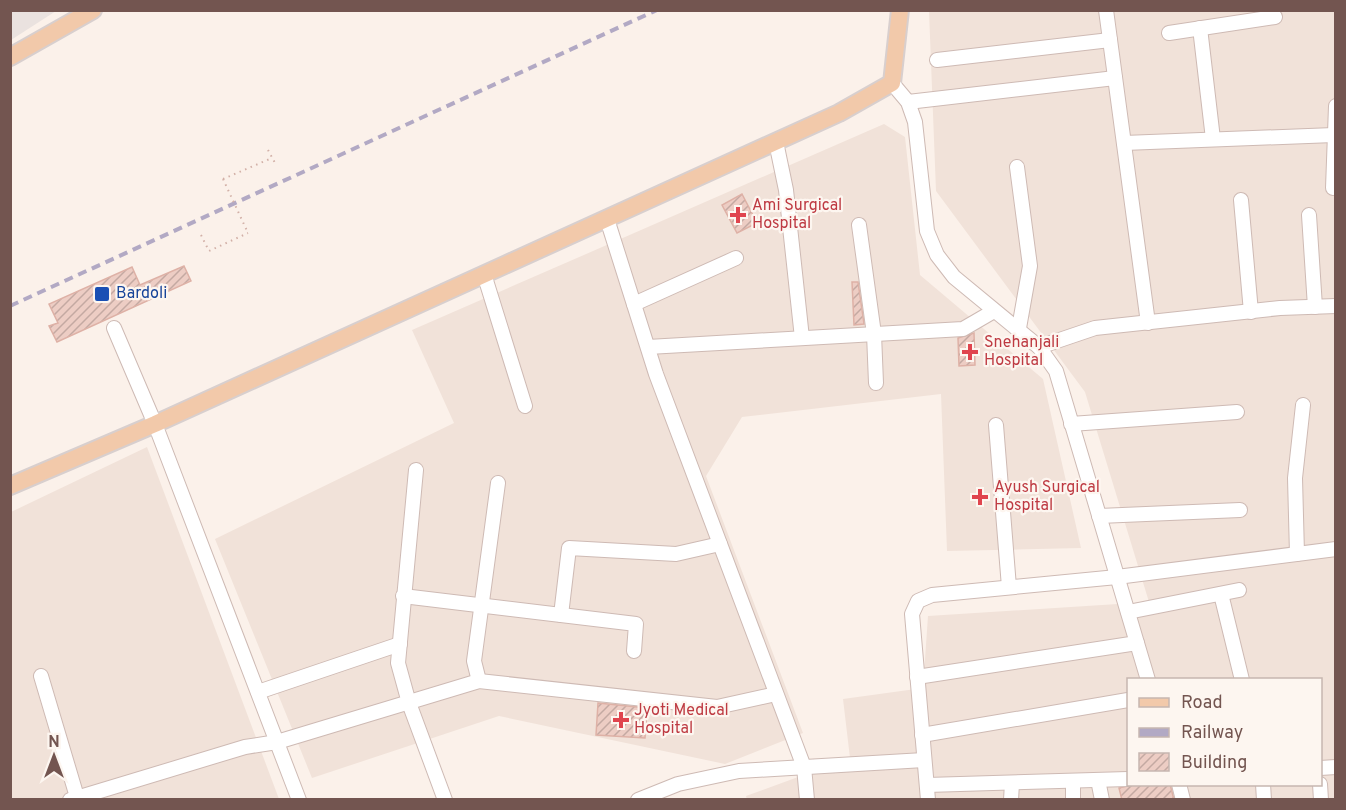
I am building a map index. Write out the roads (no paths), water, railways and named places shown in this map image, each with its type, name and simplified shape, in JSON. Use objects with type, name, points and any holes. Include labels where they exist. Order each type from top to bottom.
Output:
[{"type":"main road","points":[[10,57],[93,10]]},
{"type":"main road","points":[[10,486],[155,424],[839,114],[892,83],[900,10]]},
{"type":"street","points":[[1106,10],[1148,323]]},
{"type":"street","points":[[1169,33],[1275,17]]},
{"type":"street","points":[[1200,28],[1213,139]]},
{"type":"street","points":[[937,60],[1110,40]]},
{"type":"street","points":[[908,102],[1115,78]]},
{"type":"street","points":[[892,83],[908,102],[915,122],[927,231],[937,255],[954,277],[994,311],[1020,328],[1039,347],[1056,371],[1147,678]]},
{"type":"street","points":[[1332,188],[1335,106]]},
{"type":"street","points":[[1124,143],[1334,135]]},
{"type":"street","points":[[776,142],[786,190],[802,338]]},
{"type":"street","points":[[1017,167],[1030,266],[1020,328]]},
{"type":"street","points":[[1241,200],[1251,312]]},
{"type":"street","points":[[1309,215],[1315,307]]},
{"type":"street","points":[[607,219],[648,347],[804,767],[807,800]]},
{"type":"street","points":[[859,225],[874,334],[876,383]]},
{"type":"street","points":[[634,304],[735,258]]},
{"type":"street","points":[[484,274],[525,406]]},
{"type":"street","points":[[1039,347],[1095,328],[1335,306]]},
{"type":"street","points":[[648,347],[963,329],[994,311]]},
{"type":"street","points":[[114,328],[155,424],[299,800]]},
{"type":"street","points":[[1297,554],[1295,478],[1303,405]]},
{"type":"street","points":[[1071,424],[1238,412]]},
{"type":"street","points":[[996,425],[1009,587]]},
{"type":"street","points":[[416,470],[398,663],[409,703],[445,800]]},
{"type":"street","points":[[479,681],[474,661],[498,483]]},
{"type":"street","points":[[1099,516],[1240,510]]},
{"type":"street","points":[[561,615],[569,548],[676,554],[720,544]]},
{"type":"street","points":[[1127,779],[1012,783],[927,792],[912,614],[918,601],[932,595],[1117,577],[1335,549]]},
{"type":"street","points":[[1128,612],[1239,591]]},
{"type":"street","points":[[1221,594],[1242,678]]},
{"type":"street","points":[[403,596],[636,624],[634,651]]},
{"type":"street","points":[[917,677],[1137,643]]},
{"type":"street","points":[[258,692],[400,644]]},
{"type":"street","points":[[41,676],[73,798],[245,747],[277,742],[479,681],[717,707],[776,694]]},
{"type":"street","points":[[922,735],[1127,700]]},
{"type":"street","points":[[638,800],[678,784],[739,771],[924,760]]},
{"type":"street","points":[[1098,780],[1102,800]]},
{"type":"street","points":[[1073,781],[1073,800]]},
{"type":"street","points":[[1011,800],[1012,783]]},
{"type":"railway","points":[[10,306],[657,10]]},
{"type":"place","name":"Ami Surgical Hospital","points":[[738,215]]},
{"type":"place","name":"Bardoli","points":[[102,294]]},
{"type":"place","name":"Snehanjali Hospital","points":[[970,352]]},
{"type":"place","name":"Ayush Surgical Hospital","points":[[980,497]]},
{"type":"place","name":"Jyoti Medical Hospital","points":[[621,720]]}]
